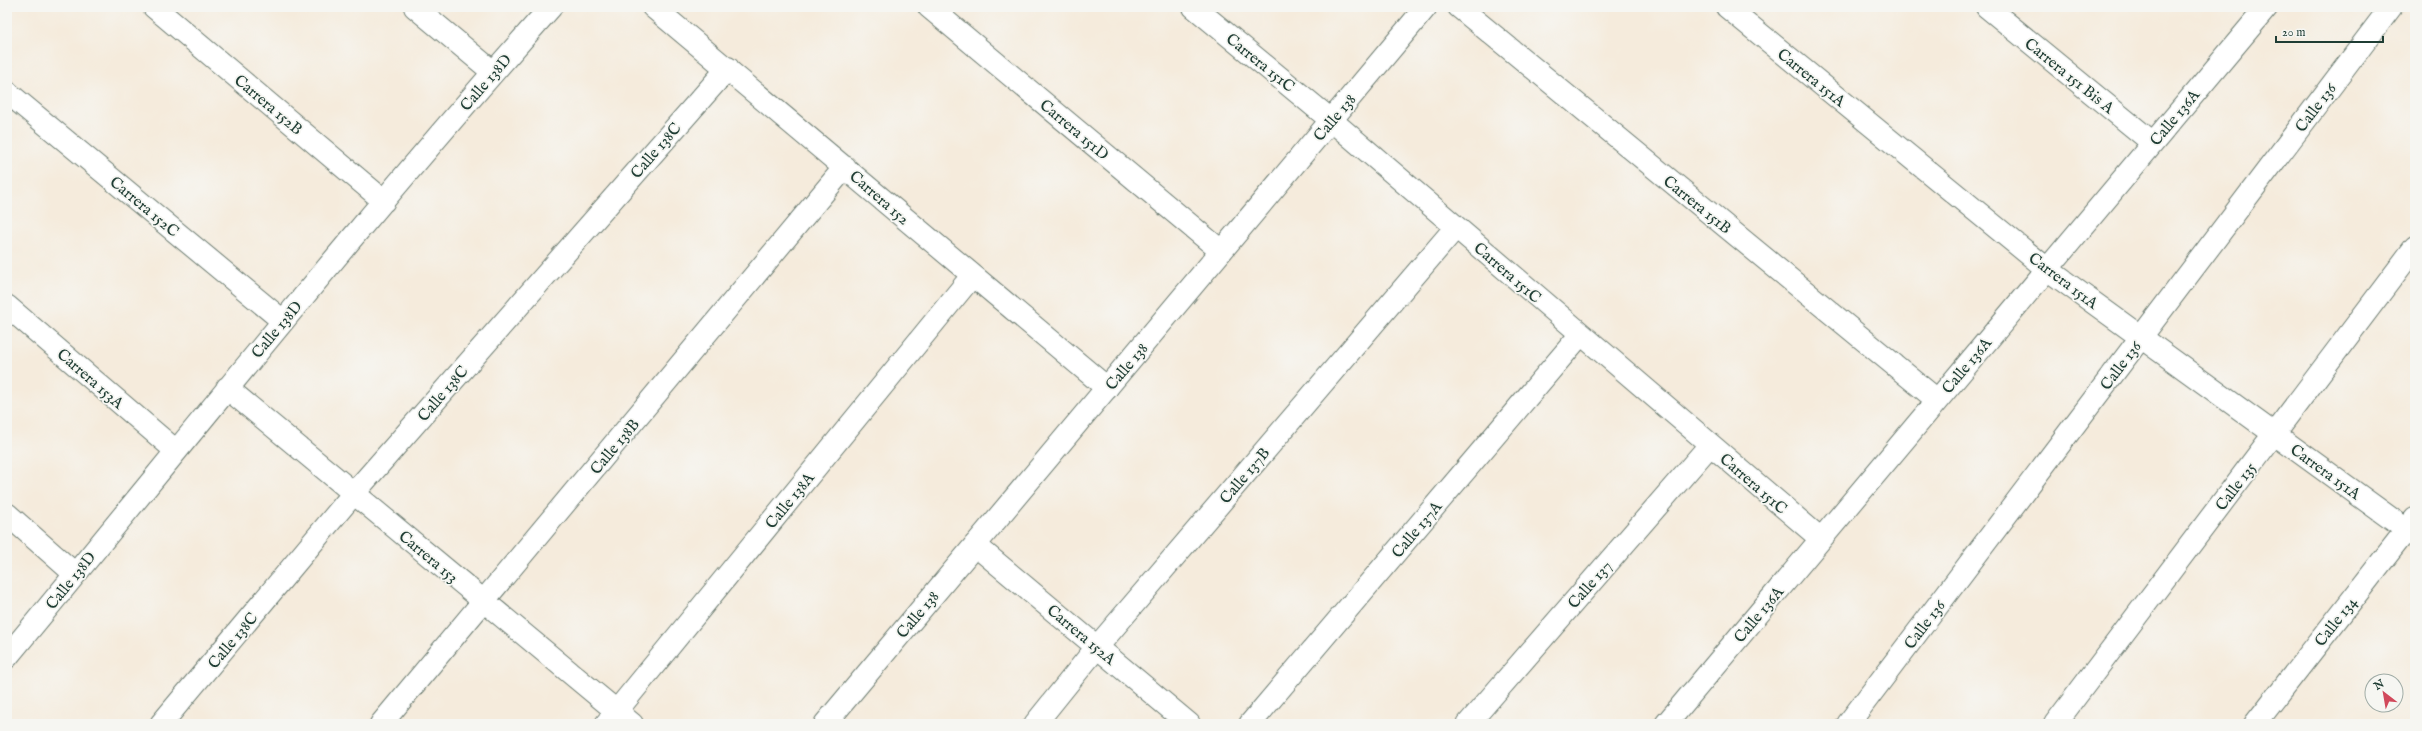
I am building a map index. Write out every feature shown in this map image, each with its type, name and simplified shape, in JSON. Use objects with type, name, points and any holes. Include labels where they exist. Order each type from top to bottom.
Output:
[{"type":"street","name":"Carrera 152B","points":[[154,7],[384,202]]},
{"type":"street","points":[[415,7],[493,72]]},
{"type":"street","name":"Calle 138D","points":[[7,657],[175,450],[493,72],[551,7]]},
{"type":"street","name":"Carrera 152","points":[[653,7],[728,68],[972,276],[1107,388]]},
{"type":"street","name":"Carrera 151D","points":[[929,7],[1221,251]]},
{"type":"street","name":"Carrera 151C","points":[[1194,7],[1331,120],[1821,539]]},
{"type":"street","name":"Calle 138","points":[[825,724],[1426,7]]},
{"type":"street","name":"Carrera 151B","points":[[1459,7],[1937,400]]},
{"type":"street","name":"Carrera 151A","points":[[1727,7],[2047,269],[2274,433],[2412,528]]},
{"type":"street","name":"Carrera 151 Bis A","points":[[1987,7],[2152,143]]},
{"type":"street","name":"Calle 136A","points":[[1666,724],[2267,7]]},
{"type":"street","name":"Calle 136","points":[[1848,724],[2391,7]]},
{"type":"street","name":"Calle 138C","points":[[161,724],[354,493],[728,68]]},
{"type":"street","name":"Carrera 152C","points":[[7,92],[283,321]]},
{"type":"street","name":"Calle 138B","points":[[381,724],[845,167]]},
{"type":"street","name":"Calle 137B","points":[[1035,724],[1097,647],[1456,227]]},
{"type":"street","name":"Calle 135","points":[[2054,724],[2415,247]]},
{"type":"street","name":"Calle 138A","points":[[618,720],[972,276]]},
{"type":"street","name":"Carrera 153A","points":[[7,306],[175,450]]},
{"type":"street","name":"Calle 137A","points":[[1250,724],[1581,334]]},
{"type":"street","name":"Carrera 153","points":[[227,388],[484,602],[618,720]]},
{"type":"street","name":"Calle 137","points":[[1468,724],[1710,445]]},
{"type":"street","points":[[7,514],[75,574]]},
{"type":"street","name":"Calle 134","points":[[2255,724],[2412,528]]},
{"type":"street","name":"Carrera 152A","points":[[975,545],[1189,724]]}]
